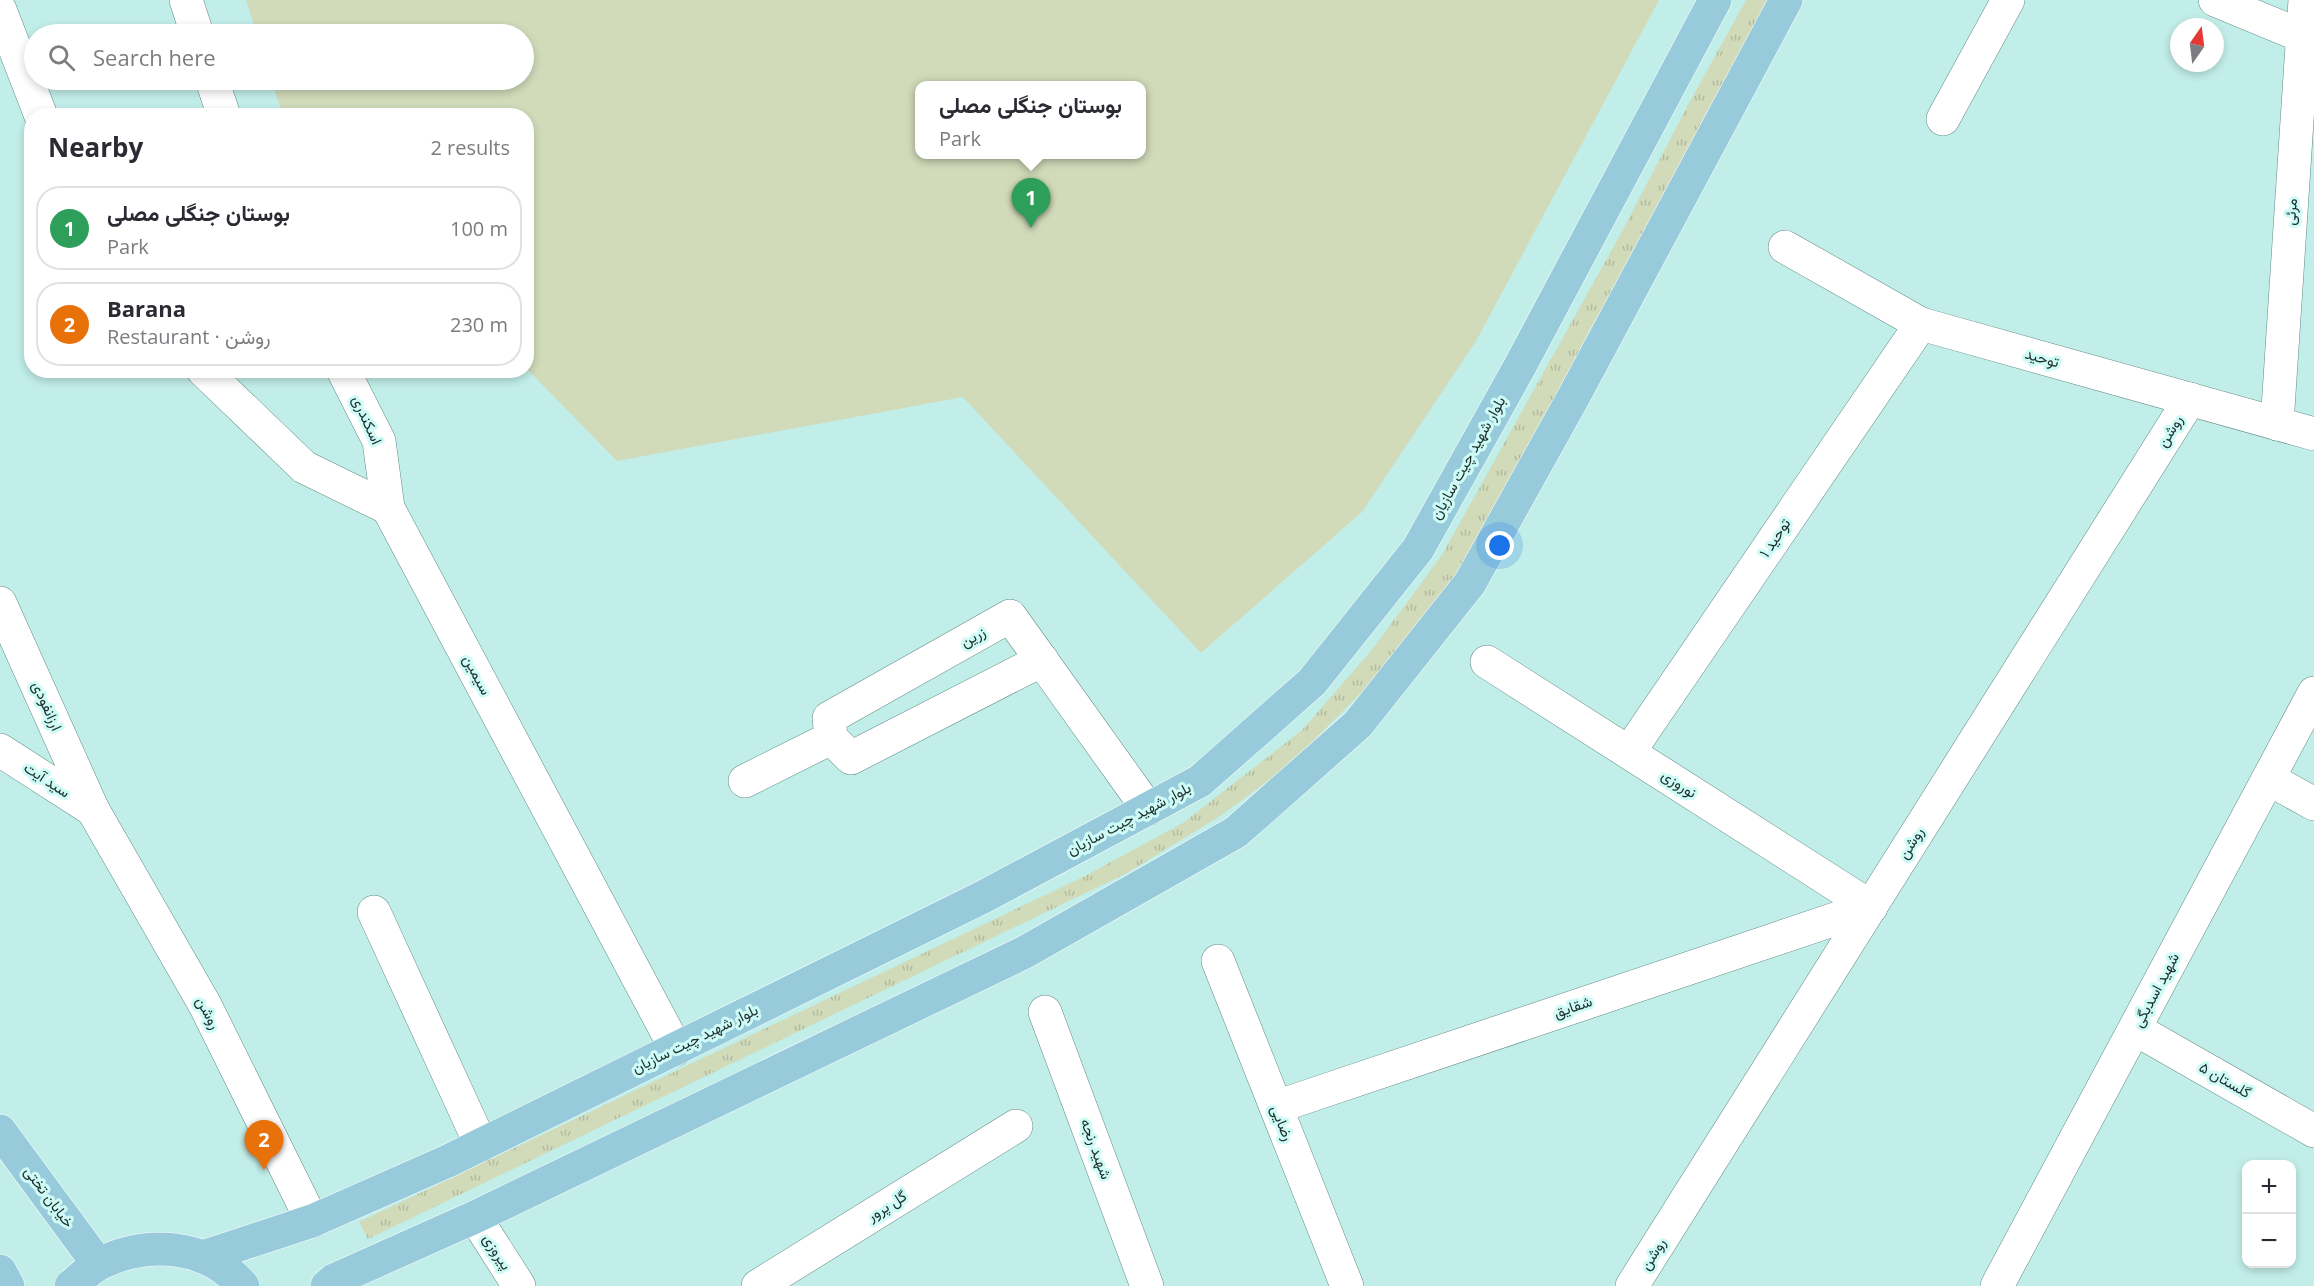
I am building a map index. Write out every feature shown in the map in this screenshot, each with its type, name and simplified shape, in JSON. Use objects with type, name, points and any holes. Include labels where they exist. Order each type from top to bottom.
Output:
[{"type":"main road","name":"بلوار شهید چیت سازیان","points":[[203,1257],[312,1221],[481,1145],[983,897],[1200,781],[1312,682],[1418,549],[1520,366],[1715,0]]},
{"type":"main road","points":[[327,1286],[334,1280],[475,1217],[1025,952],[1236,832],[1358,724],[1470,583],[1574,396],[1786,0]]},
{"type":"main road","name":"خیابان تختی","points":[[0,1131],[98,1264]]},
{"type":"main road","points":[[71,1286],[98,1264],[132,1250],[168,1248],[203,1257],[234,1276],[243,1286]]},
{"type":"main road","points":[[0,1271],[8,1286]]},
{"type":"street","points":[[186,0],[194,24]]},
{"type":"street","points":[[1943,119],[2008,0]]},
{"type":"street","points":[[2215,0],[2302,36]]},
{"type":"street","name":"مرئی","points":[[2277,423],[2305,0]]},
{"type":"street","points":[[0,10],[24,72]]},
{"type":"street","points":[[31,90],[38,108]]},
{"type":"street","points":[[215,90],[221,108]]},
{"type":"street","name":"توحید","points":[[1785,247],[1921,324],[2314,434]]},
{"type":"street","name":"توحید ۱","points":[[1629,752],[1921,324]]},
{"type":"street","points":[[211,378],[304,467],[388,508]]},
{"type":"street","name":"اسکندری","points":[[347,378],[379,441],[388,508]]},
{"type":"street","name":"روشن","points":[[1632,1286],[2190,399]]},
{"type":"street","name":"سیمین","points":[[388,508],[676,1049]]},
{"type":"street","name":"ارزانفودی","points":[[0,603],[93,810]]},
{"type":"street","name":"زرین","points":[[831,738],[829,718],[1010,616],[1148,808]]},
{"type":"street","points":[[745,781],[831,738],[851,758],[1042,660]]},
{"type":"street","name":"نوروزی","points":[[1487,662],[1871,907]]},
{"type":"street","name":"شهید اسدبگی","points":[[1997,1286],[2314,693]]},
{"type":"street","name":"سید آیت","points":[[0,750],[93,810]]},
{"type":"street","points":[[2269,779],[2314,804]]},
{"type":"street","name":"روشن","points":[[93,810],[205,1005],[312,1221]]},
{"type":"street","name":"شقایق","points":[[1276,1107],[1871,907]]},
{"type":"street","points":[[374,912],[481,1145]]},
{"type":"street","name":"رضایی","points":[[1218,961],[1347,1286]]},
{"type":"street","name":"شهید رنجه","points":[[1045,1012],[1147,1286]]},
{"type":"street","name":"گلستان ۵","points":[[2135,1029],[2314,1131]]},
{"type":"street","name":"گل پرور","points":[[758,1286],[1016,1126]]},
{"type":"street","name":"پیروزی","points":[[475,1217],[519,1286]]},
{"type":"green space","points":[[246,0],[1659,0],[1476,341],[1362,512],[1201,653],[963,397],[617,461],[534,376],[534,108],[281,108],[274,90],[534,90],[534,24],[254,24]]},
{"type":"green space","points":[[1746,0],[1770,0],[1591,328],[1490,524],[1422,621],[1359,695],[1288,766],[1220,816],[1127,873],[368,1239],[359,1222],[1083,877],[1183,823],[1302,730],[1371,651],[1442,555],[1620,235]]},
{"type":"place","name":"بوستان جنگلی مصلی","points":[[1031,228]]},
{"type":"place","name":"Barana","points":[[264,1170]]}]
